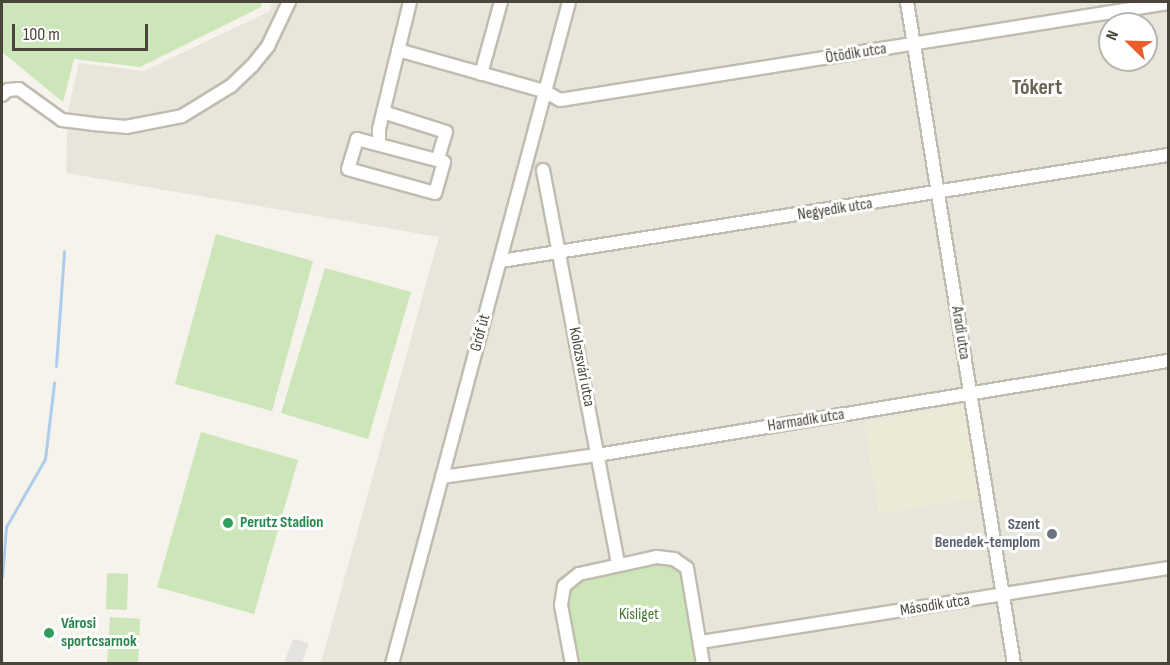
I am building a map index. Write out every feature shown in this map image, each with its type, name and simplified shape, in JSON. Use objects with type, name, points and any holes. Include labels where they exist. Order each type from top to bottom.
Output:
[{"type":"street","points":[[2,95],[8,90],[19,89],[62,120],[93,124],[136,126],[182,116],[231,86],[252,66],[268,46],[289,2]]},
{"type":"street","points":[[379,142],[383,112],[410,2]]},
{"type":"street","points":[[481,74],[501,2]]},
{"type":"street","name":"Gróf út","points":[[392,663],[569,2]]},
{"type":"street","name":"Aradi utca","points":[[907,2],[1014,663]]},
{"type":"street","name":"Ötödik utca","points":[[398,50],[544,91],[560,100],[1168,3]]},
{"type":"street","points":[[383,112],[446,132],[438,159]]},
{"type":"street","points":[[357,139],[379,142],[444,162],[435,193],[348,169],[357,139]]},
{"type":"street","name":"Negyedik utca","points":[[501,261],[938,194],[1168,155]]},
{"type":"street","name":"Kolozsvári utca","points":[[543,170],[618,564]]},
{"type":"street","name":"Harmadik utca","points":[[442,477],[597,455],[1168,361]]},
{"type":"street","points":[[572,663],[561,605],[564,586],[579,574],[657,557],[674,559],[687,568],[703,663]]},
{"type":"street","name":"Második utca","points":[[701,642],[1003,596],[1168,568]]},
{"type":"shaded area","points":[[272,2],[1168,2],[1168,663],[321,663],[439,237],[66,173],[68,111],[79,63],[144,71],[270,11]]},
{"type":"shaded area","points":[[964,405],[978,498],[879,514],[864,422]]},
{"type":"shaded area","points":[[293,639],[309,643],[302,663],[284,663]]},
{"type":"green space","points":[[2,2],[262,2],[261,7],[140,67],[74,59],[63,102],[2,52]]},
{"type":"green space","points":[[216,234],[313,261],[272,411],[175,384]]},
{"type":"green space","points":[[325,268],[411,292],[368,439],[281,413]]},
{"type":"green space","name":"Perutz Stadion","points":[[201,432],[298,460],[254,614],[157,587]]},
{"type":"green space","name":"Kisliget","points":[[659,560],[682,572],[697,663],[578,663],[567,606],[570,589],[581,581]]},
{"type":"green space","points":[[107,573],[128,574],[127,610],[106,609]]},
{"type":"green space","points":[[110,617],[140,619],[138,663],[107,663]]},
{"type":"waterway","points":[[56,366],[64,251]]},
{"type":"waterway","points":[[2,577],[6,527],[45,459],[54,383]]},
{"type":"place","name":"Perutz Stadion","points":[[228,523]]},
{"type":"place","name":"Szent Benedek-templom","points":[[1052,534]]},
{"type":"place","name":"Városi sportcsarnok","points":[[49,633]]},
{"type":"district","name":"Tókert","points":[[1037,88]]}]
